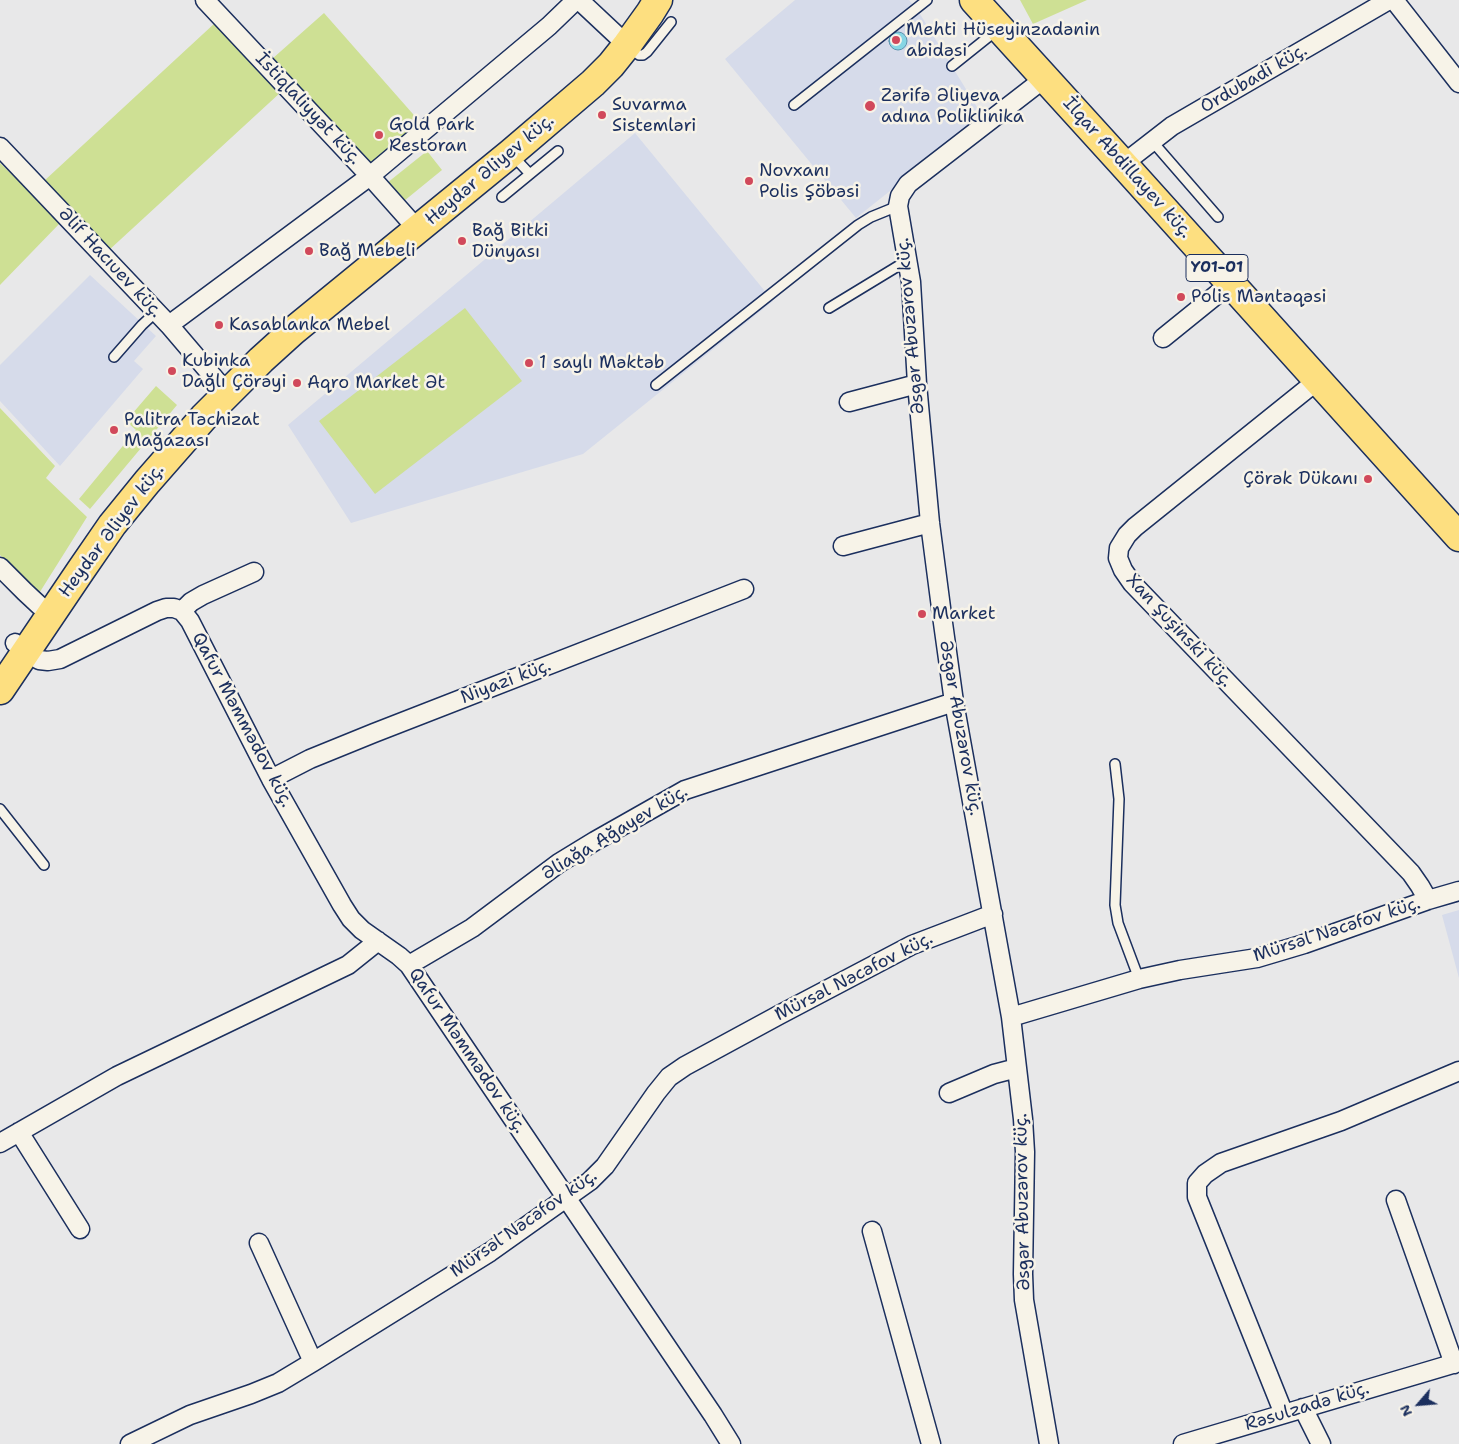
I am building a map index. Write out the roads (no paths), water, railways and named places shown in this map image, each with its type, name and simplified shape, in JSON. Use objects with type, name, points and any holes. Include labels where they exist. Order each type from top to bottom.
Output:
[{"type":"main road","name":"Heydər Əliyev küç.","points":[[414,225],[511,153],[593,83],[611,65],[641,0]]},
{"type":"main road","name":"İlqar Abdillayev küç.","points":[[980,3],[1000,28],[1459,537]]},
{"type":"main road","name":"Heydər Əliyev küç.","points":[[0,690],[40,606],[136,473],[193,407],[222,388],[294,332],[563,93],[601,55],[622,40],[650,14],[664,11]]},
{"type":"main road","name":"Heydər Əliyev küç.","points":[[0,665],[21,647],[81,570],[118,518],[146,482],[179,445],[222,388]]},
{"type":"street","name":"İstiqlaliyyət küç.","points":[[205,0],[414,225]]},
{"type":"street","points":[[169,325],[370,176],[578,0],[622,40]]},
{"type":"street","name":"Ordubadi küç.","points":[[1124,164],[1172,126],[1389,0]]},
{"type":"street","points":[[1394,0],[1459,83]]},
{"type":"street","points":[[898,206],[900,196],[908,184],[1045,78]]},
{"type":"street","name":"Əlif Hacıuev küç.","points":[[0,147],[169,325],[222,388]]},
{"type":"street","name":"Əsgər Abuzərov küç.","points":[[898,206],[911,282],[917,384],[930,523],[954,702],[1011,1018],[1025,1152],[1024,1300],[1049,1444]]},
{"type":"street","points":[[1163,338],[1231,283]]},
{"type":"street","name":"Xan Şuşinski küç.","points":[[1318,380],[1135,527],[1126,536],[1119,548],[1118,558],[1122,570],[1132,583],[1411,873],[1428,900]]},
{"type":"street","points":[[848,402],[917,384]]},
{"type":"street","points":[[843,546],[930,523]]},
{"type":"street","points":[[0,567],[40,606]]},
{"type":"street","points":[[21,647],[39,660],[60,659],[157,611],[166,608],[182,611],[203,595],[254,572]]},
{"type":"street","name":"Niyazi küç.","points":[[271,779],[310,759],[744,589]]},
{"type":"street","name":"Qafur Məmmədov küç.","points":[[182,611],[190,621],[271,779],[351,919],[362,930],[409,965],[731,1444]]},
{"type":"street","name":"Əliağa Ağayev küç.","points":[[409,965],[472,928],[559,863],[685,790],[954,702]]},
{"type":"street","name":"Mürsəl Nəcəfov küç.","points":[[1011,1018],[1139,979],[1180,970],[1257,958],[1304,944],[1428,900],[1459,891]]},
{"type":"street","name":"Mürsəl Nəcəfov küç.","points":[[130,1444],[190,1415],[251,1394],[278,1382],[490,1252],[590,1181],[605,1166],[656,1093],[670,1077],[685,1066],[912,945],[993,914]]},
{"type":"street","points":[[0,1143],[117,1076],[348,965],[378,941]]},
{"type":"street","points":[[949,1093],[994,1074],[1017,1068]]},
{"type":"street","points":[[1284,1414],[1197,1197],[1197,1183],[1205,1174],[1222,1163],[1341,1121],[1459,1071]]},
{"type":"street","points":[[19,1132],[80,1229]]},
{"type":"street","points":[[1396,1200],[1457,1363]]},
{"type":"street","points":[[872,1231],[931,1444]]},
{"type":"street","points":[[259,1243],[313,1362]]},
{"type":"street","name":"Rəsulzadə küç.","points":[[1183,1444],[1457,1363]]},
{"type":"street","points":[[1302,1408],[1321,1444]]},
{"type":"lane","points":[[794,105],[928,0]]},
{"type":"lane","points":[[952,66],[1000,28]]},
{"type":"lane","points":[[1152,141],[1218,217]]},
{"type":"lane","points":[[502,197],[558,151]]},
{"type":"lane","points":[[511,153],[530,174]]},
{"type":"lane","points":[[656,385],[858,224],[871,216],[898,206]]},
{"type":"lane","points":[[829,308],[908,260]]},
{"type":"lane","points":[[114,357],[156,312]]},
{"type":"lane","points":[[1115,764],[1119,799],[1115,905],[1118,923],[1139,979]]},
{"type":"lane","points":[[0,809],[44,865]]},
{"type":"water","points":[[898,32],[904,35],[907,41],[904,47],[898,50],[892,47],[889,41],[892,35]]},
{"type":"place","name":"Mehti Hüseyinzadənin abidəsi","points":[[896,40]]},
{"type":"place","name":"Zərifə Əliyeva adına Poliklinika","points":[[870,106]]},
{"type":"place","name":"Suvarma Sistemləri","points":[[602,115]]},
{"type":"place","name":"Gold Park Restoran","points":[[379,135]]},
{"type":"place","name":"Novxanı Polis Şöbəsi","points":[[749,181]]},
{"type":"place","name":"Bağ Bitki Dünyası","points":[[462,241]]},
{"type":"place","name":"Bağ Mebeli","points":[[309,251]]},
{"type":"place","name":"Polis Məntəqəsi","points":[[1181,297]]},
{"type":"place","name":"Kasablanka Mebel","points":[[219,325]]},
{"type":"place","name":"1 saylı Məktəb","points":[[529,363]]},
{"type":"place","name":"Kubinka Dağlı Çörəyi","points":[[172,371]]},
{"type":"place","name":"Aqro Market Ət","points":[[297,383]]},
{"type":"place","name":"Palitra Təchizat Mağazası","points":[[114,430]]},
{"type":"place","name":"Çörək Dükanı","points":[[1368,479]]},
{"type":"place","name":"Market","points":[[922,614]]}]
